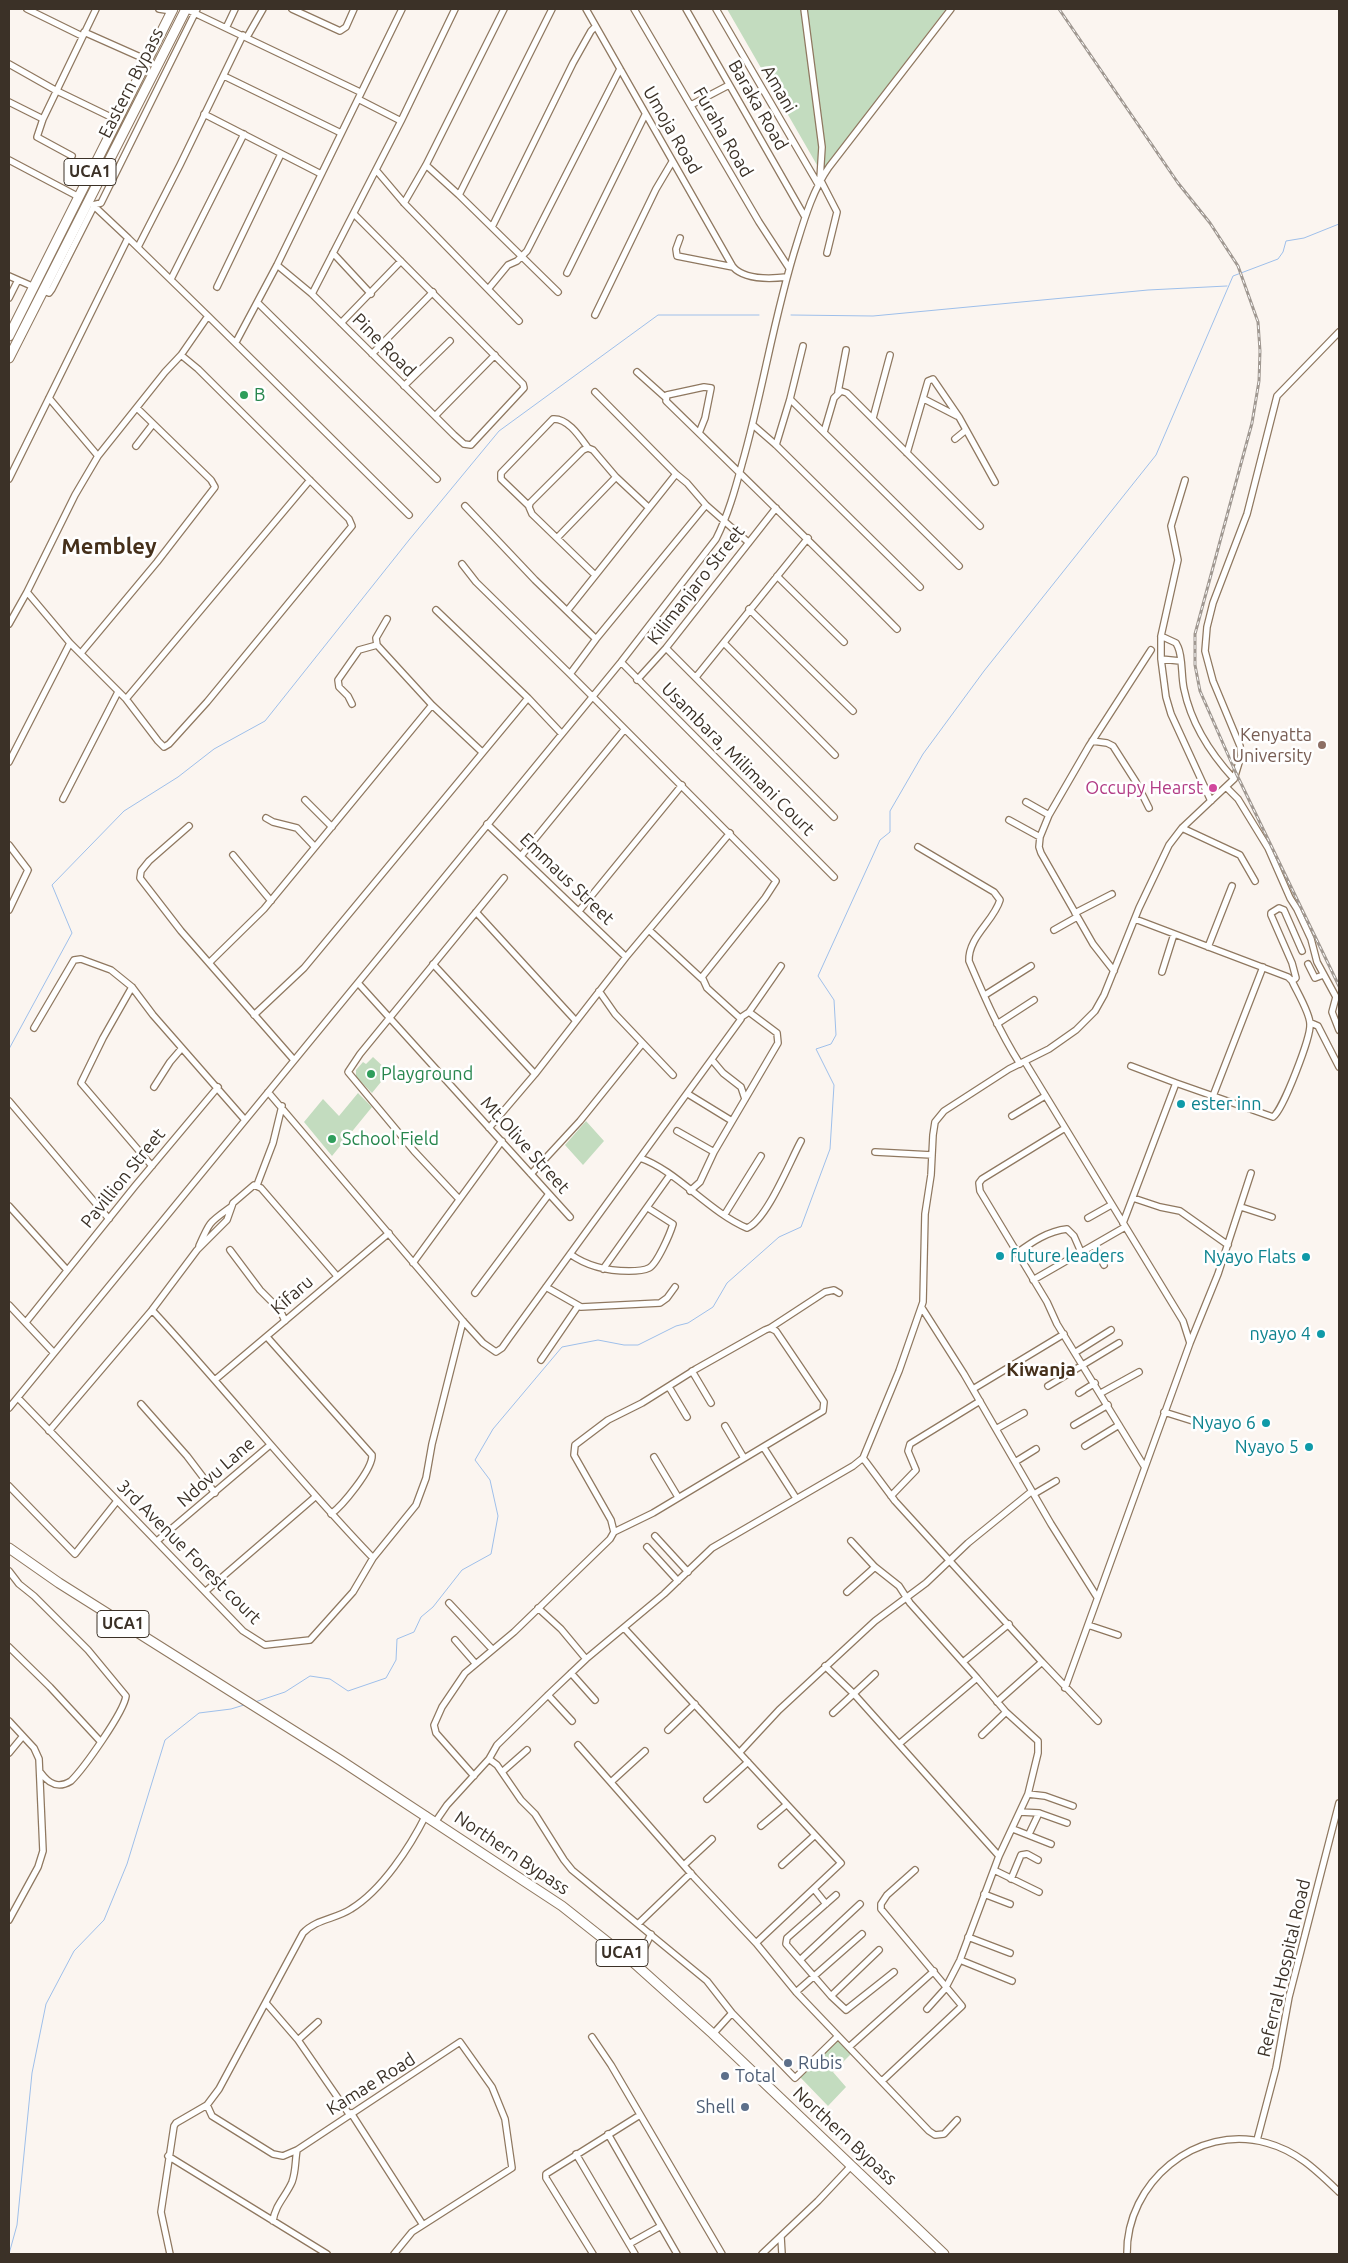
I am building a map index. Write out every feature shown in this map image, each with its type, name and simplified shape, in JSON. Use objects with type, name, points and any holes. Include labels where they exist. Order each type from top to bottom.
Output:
[{"type":"main road","name":"Eastern Bypass","points":[[9,358],[73,233],[92,205],[122,136],[186,9]]},
{"type":"main road","name":"Eastern Bypass","points":[[9,336],[172,10]]},
{"type":"main road","points":[[63,228],[73,233]]},
{"type":"main road","name":"Northern Bypass","points":[[9,1548],[59,1583],[426,1815],[562,1906],[634,1963],[713,2034],[905,2215],[943,2254]]},
{"type":"street","points":[[27,9],[147,60]]},
{"type":"street","points":[[72,156],[37,137],[42,119],[55,90],[96,9]]},
{"type":"street","points":[[159,9],[172,10]]},
{"type":"street","points":[[186,9],[196,11],[226,28],[360,92]]},
{"type":"street","points":[[226,28],[235,9]]},
{"type":"street","points":[[138,247],[204,114],[245,36],[263,9]]},
{"type":"street","points":[[292,9],[340,31],[346,27],[354,9]]},
{"type":"street","points":[[236,342],[277,265],[402,9]]},
{"type":"street","points":[[312,294],[401,121],[455,9]]},
{"type":"street","points":[[404,203],[426,166],[504,9]]},
{"type":"street","points":[[459,195],[552,9]]},
{"type":"street","name":"Umoja Road","points":[[586,9],[733,267]]},
{"type":"street","name":"Furaha Road","points":[[634,9],[758,222],[789,268]]},
{"type":"street","name":"Baraka Road","points":[[686,9],[805,217]]},
{"type":"street","name":"Amani","points":[[716,9],[837,212],[827,253]]},
{"type":"street","points":[[804,9],[822,146],[819,182]]},
{"type":"street","points":[[9,1408],[621,662],[709,549],[726,521],[753,425],[789,268],[805,217],[819,182],[951,9]]},
{"type":"street","points":[[92,205],[101,204],[196,11]]},
{"type":"street","points":[[492,227],[573,64],[595,26]]},
{"type":"street","points":[[9,64],[55,90],[117,120]]},
{"type":"street","points":[[488,288],[508,265],[522,256],[535,238],[620,69]]},
{"type":"street","points":[[224,76],[341,133]]},
{"type":"street","points":[[691,106],[729,85]]},
{"type":"street","points":[[358,99],[401,121]]},
{"type":"street","points":[[10,105],[42,119]]},
{"type":"street","points":[[204,114],[321,174]]},
{"type":"street","points":[[566,273],[645,115]]},
{"type":"street","points":[[171,279],[244,134]]},
{"type":"street","points":[[122,136],[131,142]]},
{"type":"street","points":[[217,287],[281,154]]},
{"type":"street","points":[[9,160],[79,197]]},
{"type":"street","points":[[595,315],[662,176],[672,162]]},
{"type":"street","points":[[426,166],[459,195],[558,292]]},
{"type":"street","points":[[376,170],[404,203],[519,321]]},
{"type":"street","points":[[92,205],[236,342],[409,515]]},
{"type":"street","points":[[43,290],[49,293],[52,289],[92,205]]},
{"type":"street","points":[[354,214],[495,355],[435,416]]},
{"type":"street","points":[[9,479],[128,238]]},
{"type":"street","points":[[680,238],[676,249],[677,256],[733,267],[738,273],[770,279],[787,277]]},
{"type":"street","points":[[332,253],[371,294]]},
{"type":"street","points":[[341,323],[401,261]]},
{"type":"street","name":"Pine Road","points":[[277,265],[312,294],[464,444],[471,445],[524,388],[523,384],[495,355]]},
{"type":"street","points":[[9,276],[34,287]]},
{"type":"street","points":[[9,298],[18,280]]},
{"type":"street","points":[[372,354],[433,292]]},
{"type":"street","points":[[258,302],[437,479]]},
{"type":"street","points":[[9,624],[75,495],[98,456],[164,372],[181,355],[208,316]]},
{"type":"street","points":[[436,1822],[447,1805],[489,1759],[497,1745],[586,1659],[625,1628],[712,1548],[863,1458],[879,1422],[922,1308],[924,1294],[925,1214],[933,1130],[939,1115],[1009,1069],[1023,1063],[1070,1034],[1095,1011],[1104,995],[1135,919],[1169,845],[1182,828],[1234,779],[1241,756],[1240,746],[1219,699],[1207,659],[1204,643],[1207,627],[1213,603],[1247,514],[1277,396],[1339,332]]},
{"type":"street","points":[[404,386],[450,341]]},
{"type":"street","points":[[776,445],[803,346]]},
{"type":"street","points":[[824,432],[834,398],[838,392],[846,350]]},
{"type":"street","points":[[27,592],[70,642],[126,699],[164,747],[173,740],[207,702],[352,526],[349,519],[310,480],[198,369],[181,355]]},
{"type":"street","points":[[873,418],[890,355]]},
{"type":"street","points":[[637,372],[666,398],[739,474],[808,538],[897,629]]},
{"type":"street","points":[[907,453],[928,381],[933,379],[937,381],[959,417],[995,482]]},
{"type":"street","points":[[666,398],[670,394],[704,387],[711,388],[705,418],[699,433]]},
{"type":"street","points":[[838,392],[843,391],[853,397],[980,526]]},
{"type":"street","points":[[595,392],[688,484],[706,506],[726,521],[748,542]]},
{"type":"street","points":[[49,398],[98,456]]},
{"type":"street","points":[[924,398],[959,417]]},
{"type":"street","points":[[790,399],[959,566]]},
{"type":"street","points":[[81,653],[216,487],[137,408]]},
{"type":"street","points":[[595,575],[532,514],[529,506],[501,479],[501,473],[553,418],[558,418],[572,428],[588,448],[593,450],[616,477],[648,507]]},
{"type":"street","points":[[136,446],[153,424]]},
{"type":"street","points":[[753,425],[776,445],[920,587]]},
{"type":"street","points":[[955,439],[966,430]]},
{"type":"street","points":[[529,506],[583,450],[588,448]]},
{"type":"street","points":[[567,611],[676,474]]},
{"type":"street","points":[[557,538],[616,477]]},
{"type":"street","points":[[126,699],[310,480]]},
{"type":"street","points":[[1185,480],[1171,526],[1178,560],[1161,636],[1162,659],[1169,708],[1211,801]]},
{"type":"street","points":[[464,506],[596,639]]},
{"type":"street","points":[[570,674],[596,639],[706,506]]},
{"type":"street","name":"Kilimanjaro Street","points":[[638,680],[666,648],[776,508]]},
{"type":"street","points":[[696,677],[808,538]]},
{"type":"street","points":[[462,564],[476,582],[730,833],[777,882],[702,980]]},
{"type":"street","points":[[777,576],[844,642]]},
{"type":"street","points":[[749,609],[853,711]]},
{"type":"street","points":[[436,610],[528,698],[561,733]]},
{"type":"street","points":[[387,619],[376,638],[377,645],[432,705],[482,752]]},
{"type":"street","points":[[1161,636],[1176,643],[1180,652],[1184,690],[1193,721],[1207,745],[1234,779]]},
{"type":"street","points":[[9,762],[70,642]]},
{"type":"street","points":[[724,643],[835,755]]},
{"type":"street","points":[[352,704],[348,696],[339,688],[338,680],[359,650],[377,645]]},
{"type":"street","points":[[666,648],[834,817]]},
{"type":"street","points":[[1114,971],[1098,952],[1076,915],[1039,847],[1040,837],[1049,815],[1092,741],[1151,650]]},
{"type":"street","points":[[1162,659],[1180,661]]},
{"type":"street","name":"Usambara, Milimani Court","points":[[621,662],[834,877]]},
{"type":"street","points":[[63,799],[118,692]]},
{"type":"street","points":[[254,1015],[304,968],[528,698]]},
{"type":"street","points":[[210,962],[271,901],[432,705]]},
{"type":"street","points":[[521,856],[624,730]]},
{"type":"street","points":[[1092,741],[1107,743],[1113,746],[1136,782],[1149,808]]},
{"type":"street","points":[[579,911],[682,786]]},
{"type":"street","points":[[1226,787],[1238,799],[1268,848],[1311,939],[1317,962],[1336,997],[1332,1012],[1339,1030]]},
{"type":"street","points":[[305,800],[332,827]]},
{"type":"street","points":[[1026,802],[1049,815]]},
{"type":"street","points":[[266,818],[273,822],[296,828],[315,847]]},
{"type":"street","points":[[1009,820],[1040,837]]},
{"type":"street","name":"Emmaus Street","points":[[488,824],[626,957]]},
{"type":"street","points":[[189,826],[149,861],[141,871],[140,878],[181,931],[294,1060]]},
{"type":"street","points":[[1182,828],[1240,855],[1255,881]]},
{"type":"street","points":[[489,1128],[535,1074],[575,1020],[626,957],[730,833]]},
{"type":"street","points":[[9,845],[28,870],[9,910]]},
{"type":"street","points":[[918,847],[994,892],[1000,900],[993,916],[984,925],[969,956],[996,1024],[1045,1096],[1183,1321],[1190,1343]]},
{"type":"street","points":[[233,855],[271,901]]},
{"type":"street","points":[[460,1199],[414,1151],[348,1072],[390,1017],[504,878]]},
{"type":"street","points":[[1208,948],[1232,886]]},
{"type":"street","points":[[1054,930],[1112,894]]},
{"type":"street","points":[[1292,981],[1296,978],[1294,968],[1271,913],[1279,908],[1284,910],[1302,951]]},
{"type":"street","points":[[476,912],[575,1020]]},
{"type":"street","points":[[1131,1066],[1273,1117],[1280,1109],[1287,1094],[1311,1023],[1292,981],[1285,975],[1208,948],[1135,919]]},
{"type":"street","points":[[649,930],[702,980],[722,1003],[740,1018]]},
{"type":"street","points":[[1162,972],[1174,934]]},
{"type":"street","points":[[34,1028],[76,960],[81,959],[111,970],[132,987],[152,1015],[245,1120]]},
{"type":"street","points":[[433,964],[535,1074]]},
{"type":"street","points":[[1308,964],[1315,978],[1323,975]]},
{"type":"street","points":[[268,1092],[282,1106],[462,1322],[491,1351],[496,1352],[502,1348],[688,1094],[740,1018],[749,1012],[781,966]]},
{"type":"street","points":[[985,995],[1031,966]]},
{"type":"street","points":[[1213,1096],[1263,967]]},
{"type":"street","name":"Mt.Olive Street","points":[[358,982],[570,1217]]},
{"type":"street","points":[[132,987],[103,1038],[81,1083],[152,1166]]},
{"type":"street","points":[[599,991],[615,1014],[673,1074]]},
{"type":"street","points":[[996,1024],[1034,1000]]},
{"type":"street","points":[[690,1191],[700,1182],[714,1152],[758,1079],[778,1039],[776,1033],[749,1012]]},
{"type":"street","points":[[1311,1023],[1316,1024],[1339,1067]]},
{"type":"street","points":[[531,1174],[580,1121],[642,1044]]},
{"type":"street","points":[[154,1087],[170,1062],[182,1048]]},
{"type":"street","points":[[712,1060],[723,1073],[741,1087],[745,1099]]},
{"type":"street","points":[[1033,1280],[1080,1252],[1094,1246],[1124,1225],[1176,1083]]},
{"type":"street","name":"Pavillion Street","points":[[26,1322],[152,1166],[218,1088]]},
{"type":"street","points":[[688,1094],[732,1121]]},
{"type":"street","points":[[1012,1116],[1045,1096]]},
{"type":"street","points":[[9,1102],[109,1219]]},
{"type":"street","points":[[257,1185],[273,1143],[282,1106]]},
{"type":"street","points":[[1065,1128],[982,1179],[979,1183],[983,1198],[1144,1466]]},
{"type":"street","points":[[677,1131],[714,1152]]},
{"type":"street","points":[[640,1158],[650,1161],[690,1191],[747,1228],[758,1222],[779,1187],[801,1141]]},
{"type":"street","points":[[413,1263],[502,1142]]},
{"type":"street","points":[[875,1152],[932,1155]]},
{"type":"street","points":[[725,1214],[761,1156]]},
{"type":"street","points":[[1065,1688],[1144,1466],[1180,1375],[1190,1343],[1210,1296],[1251,1172]]},
{"type":"street","points":[[603,1269],[670,1176]]},
{"type":"street","points":[[197,1250],[208,1224],[231,1207],[240,1196],[254,1185],[257,1185]]},
{"type":"street","points":[[257,1185],[337,1276]]},
{"type":"street","points":[[475,1293],[548,1194]]},
{"type":"street","points":[[1133,1198],[1180,1211],[1228,1245]]},
{"type":"street","points":[[1088,1218],[1111,1205]]},
{"type":"street","points":[[9,1206],[67,1270]]},
{"type":"street","points":[[49,1431],[152,1310],[197,1250],[227,1220],[231,1207]]},
{"type":"street","points":[[1241,1207],[1272,1217]]},
{"type":"street","points":[[570,1254],[590,1266],[618,1271],[642,1270],[653,1265],[673,1224],[648,1208]]},
{"type":"street","points":[[1017,1252],[1055,1231],[1067,1229],[1074,1236],[1080,1252]]},
{"type":"street","name":"Kifaru","points":[[216,1380],[389,1233]]},
{"type":"street","points":[[1094,1246],[1104,1265]]},
{"type":"street","points":[[230,1250],[260,1290],[280,1310],[285,1321]]},
{"type":"street","points":[[546,1287],[578,1306],[660,1303],[667,1298],[674,1287]]},
{"type":"street","points":[[614,1532],[611,1520],[576,1460],[573,1449],[579,1441],[608,1420],[670,1387],[692,1371],[770,1328],[825,1292],[834,1290],[839,1293]]},
{"type":"street","points":[[9,1305],[54,1353]]},
{"type":"street","points":[[540,1360],[578,1306]]},
{"type":"street","points":[[922,1308],[1097,1597]]},
{"type":"street","points":[[152,1310],[216,1380],[315,1497],[373,1558]]},
{"type":"street","name":"3rd Avenue Forest court","points":[[18,1398],[243,1631],[265,1645],[304,1641],[316,1635],[353,1592],[373,1558],[419,1500],[462,1322]]},
{"type":"street","points":[[474,1776],[436,1733],[434,1724],[450,1694],[465,1673],[514,1632],[610,1539],[614,1532],[653,1513],[823,1411],[825,1405],[780,1336],[770,1328]]},
{"type":"street","points":[[1076,1352],[1111,1330]]},
{"type":"street","points":[[972,1389],[1064,1334]]},
{"type":"street","points":[[267,1338],[372,1455],[368,1469],[343,1503],[331,1514]]},
{"type":"street","points":[[1048,1386],[1119,1343]]},
{"type":"street","points":[[692,1371],[711,1403]]},
{"type":"street","points":[[1101,1393],[1139,1372]]},
{"type":"street","points":[[1079,1393],[1095,1383]]},
{"type":"street","points":[[670,1387],[687,1417]]},
{"type":"street","points":[[891,1496],[916,1470],[908,1451],[910,1444],[980,1401]]},
{"type":"street","points":[[141,1404],[187,1456],[215,1493]]},
{"type":"street","points":[[1074,1425],[1108,1405]]},
{"type":"street","points":[[1164,1412],[1196,1422]]},
{"type":"street","points":[[996,1429],[1024,1413]]},
{"type":"street","points":[[725,1426],[744,1458]]},
{"type":"street","points":[[1085,1446],[1119,1426]]},
{"type":"street","name":"Ndovu Lane","points":[[157,1541],[270,1445]]},
{"type":"street","points":[[764,1448],[796,1498]]},
{"type":"street","points":[[1015,1462],[1036,1449]]},
{"type":"street","points":[[654,1457],[678,1497]]},
{"type":"street","points":[[863,1458],[891,1496],[948,1561],[1009,1624],[1065,1688],[1098,1721]]},
{"type":"street","points":[[740,1752],[779,1710],[876,1621],[1033,1492],[1056,1481]]},
{"type":"street","points":[[9,1486],[76,1554],[117,1501]]},
{"type":"street","points":[[206,1591],[315,1497]]},
{"type":"street","points":[[655,1536],[688,1572]]},
{"type":"street","points":[[851,1541],[875,1568],[899,1586],[997,1702],[1038,1741],[1039,1745],[1028,1794],[984,1894],[960,1960],[947,1986],[927,2009]]},
{"type":"street","points":[[647,1547],[678,1580]]},
{"type":"street","points":[[846,1592],[875,1568]]},
{"type":"street","points":[[9,1571],[19,1584],[34,1596],[88,1650],[124,1693],[124,1705],[76,1776],[69,1782],[54,1785],[46,1780],[41,1773]]},
{"type":"street","points":[[450,1603],[492,1650]]},
{"type":"street","points":[[538,1608],[561,1629],[586,1659]]},
{"type":"street","points":[[963,1662],[1009,1624]]},
{"type":"street","points":[[1088,1625],[1118,1635]]},
{"type":"street","points":[[625,1628],[740,1752],[814,1836],[841,1863],[756,1943]]},
{"type":"street","points":[[455,1640],[475,1663]]},
{"type":"street","points":[[9,1647],[50,1687],[100,1741]]},
{"type":"street","points":[[997,1702],[1042,1662]]},
{"type":"street","points":[[825,1666],[854,1694],[1000,1856]]},
{"type":"street","points":[[571,1673],[595,1700]]},
{"type":"street","points":[[833,1713],[875,1674]]},
{"type":"street","points":[[899,1744],[977,1678]]},
{"type":"street","points":[[548,1695],[572,1721]]},
{"type":"street","points":[[668,1730],[695,1704]]},
{"type":"street","points":[[982,1735],[1006,1712]]},
{"type":"street","points":[[9,1721],[38,1754],[41,1773],[43,1851],[38,1867],[9,1920]]},
{"type":"street","points":[[9,1753],[22,1736]]},
{"type":"street","points":[[578,1745],[691,1873],[756,1943],[796,1992],[901,2103],[935,2135],[944,2134],[957,2120]]},
{"type":"street","points":[[502,1772],[527,1750]]},
{"type":"street","points":[[611,1782],[645,1751]]},
{"type":"street","points":[[489,1759],[502,1772],[521,1800],[543,1826],[564,1860],[574,1871],[707,1981],[732,2013],[795,2078],[838,2036]]},
{"type":"street","points":[[707,1799],[748,1762]]},
{"type":"street","points":[[1028,1794],[1045,1796],[1073,1806]]},
{"type":"street","name":"Referral Hospital Road","points":[[1257,2140],[1276,2068],[1291,1990],[1339,1803]]},
{"type":"street","points":[[761,1826],[786,1805]]},
{"type":"street","points":[[1020,1812],[1039,1813],[1068,1823]]},
{"type":"street","points":[[1029,1834],[1039,1813]]},
{"type":"street","points":[[170,2254],[162,2212],[168,2156],[176,2123],[207,2105],[233,2066],[303,1932],[312,1925],[350,1910],[364,1899],[394,1867],[426,1815]]},
{"type":"street","points":[[1013,1829],[1051,1844]]},
{"type":"street","points":[[782,1865],[814,1836]]},
{"type":"street","points":[[684,1865],[712,1839]]},
{"type":"street","points":[[1011,1879],[1021,1855],[1027,1854],[1038,1860]]},
{"type":"street","points":[[882,2081],[962,2007],[962,2003],[880,1906],[887,1895],[915,1870]]},
{"type":"street","points":[[994,1870],[1039,1892]]},
{"type":"street","points":[[639,1923],[691,1873]]},
{"type":"street","points":[[814,1889],[826,1904]]},
{"type":"street","points":[[984,1894],[1010,1904]]},
{"type":"street","points":[[836,1896],[786,1940],[786,1944],[844,2010],[848,2010],[894,1972]]},
{"type":"street","points":[[800,1960],[860,1904]]},
{"type":"street","points":[[634,1963],[642,1953],[651,1934]]},
{"type":"street","points":[[796,1992],[862,1934]]},
{"type":"street","points":[[968,1937],[1010,1953]]},
{"type":"street","points":[[831,1996],[879,1950]]},
{"type":"street","points":[[960,1960],[1012,1981]]},
{"type":"street","points":[[849,2047],[934,1971]]},
{"type":"street","points":[[266,2003],[298,2040],[423,2224],[412,2232],[394,2254]]},
{"type":"street","points":[[713,2034],[732,2013]]},
{"type":"street","points":[[298,2040],[318,2022]]},
{"type":"street","points":[[592,2037],[722,2254]]},
{"type":"street","name":"Kamae Road","points":[[297,2150],[350,2114],[415,2074],[460,2042],[492,2087],[505,2119],[512,2168],[423,2224]]},
{"type":"street","points":[[207,2105],[212,2116],[274,2154],[283,2156],[297,2150],[296,2169],[291,2183],[275,2208],[273,2221]]},
{"type":"street","points":[[593,2254],[546,2178],[547,2172],[640,2115]]},
{"type":"street","points":[[608,2134],[677,2254]]},
{"type":"street","points":[[1127,2254],[1130,2228],[1140,2200],[1149,2184],[1166,2167],[1191,2150],[1210,2143],[1257,2140],[1280,2148],[1304,2160],[1339,2192]]},
{"type":"street","points":[[576,2154],[636,2254]]},
{"type":"street","points":[[168,2156],[327,2254]]},
{"type":"street","points":[[762,2254],[851,2166]]},
{"type":"street","points":[[629,2244],[661,2226]]},
{"type":"street","points":[[781,2237],[782,2254]]},
{"type":"green space","points":[[727,9],[946,9],[821,172]]},
{"type":"green space","name":"Playground","points":[[373,1057],[389,1072],[372,1093],[356,1077],[356,1070],[363,1062],[366,1064]]},
{"type":"green space","name":"School Field","points":[[358,1093],[372,1107],[332,1156],[304,1122],[323,1099],[339,1116]]},
{"type":"green space","points":[[586,1121],[604,1141],[583,1165],[565,1145]]},
{"type":"green space","points":[[837,2039],[851,2054],[833,2072],[846,2087],[828,2106],[799,2076]]},
{"type":"waterway","points":[[255,1702],[285,1692],[310,1676],[330,1679],[348,1691],[386,1678],[396,1660],[397,1639],[414,1632],[421,1617],[433,1607],[462,1570],[491,1554],[498,1516],[490,1480],[475,1460],[493,1429],[562,1347],[598,1340],[624,1345],[638,1345],[676,1326],[688,1323],[713,1307],[727,1283],[779,1237],[801,1227],[830,1149],[834,1085],[816,1049],[831,1044],[836,1035],[834,1000],[818,976],[880,840],[890,832],[890,811],[923,754],[984,671],[1156,455],[1233,276],[1278,259],[1283,252],[1286,241],[1304,238],[1339,224]]},
{"type":"waterway","points":[[791,315],[873,316],[1148,290],[1227,286]]},
{"type":"waterway","points":[[9,1049],[72,933],[52,885],[124,811],[178,777],[214,749],[265,721],[409,540],[499,431],[658,315],[759,315]]},
{"type":"waterway","points":[[9,2254],[17,2225],[32,2073],[46,2004],[74,1951],[104,1920],[127,1864],[165,1740],[199,1713],[231,1709],[244,1705]]},
{"type":"railway","points":[[1059,9],[1178,183],[1210,223],[1238,266],[1258,322],[1260,351],[1259,381],[1252,423],[1195,634],[1195,665],[1200,691],[1236,773],[1339,986]]},
{"type":"place","name":"B","points":[[244,395]]},
{"type":"place","name":"Kenyatta University","points":[[1322,745]]},
{"type":"place","name":"Occupy Hearst","points":[[1213,788]]},
{"type":"place","name":"Playground","points":[[371,1074]]},
{"type":"place","name":"ester inn","points":[[1181,1104]]},
{"type":"place","name":"School Field","points":[[332,1139]]},
{"type":"place","name":"future leaders","points":[[1000,1256]]},
{"type":"place","name":"Nyayo Flats","points":[[1306,1257]]},
{"type":"place","name":"nyayo 4","points":[[1321,1334]]},
{"type":"place","name":"Nyayo 6","points":[[1266,1423]]},
{"type":"place","name":"Nyayo 5","points":[[1309,1447]]},
{"type":"place","name":"Rubis","points":[[788,2063]]},
{"type":"place","name":"Total","points":[[725,2076]]},
{"type":"place","name":"Shell","points":[[745,2107]]},
{"type":"district","name":"Membley","points":[[109,547]]},
{"type":"district","name":"Kiwanja","points":[[1041,1370]]}]
